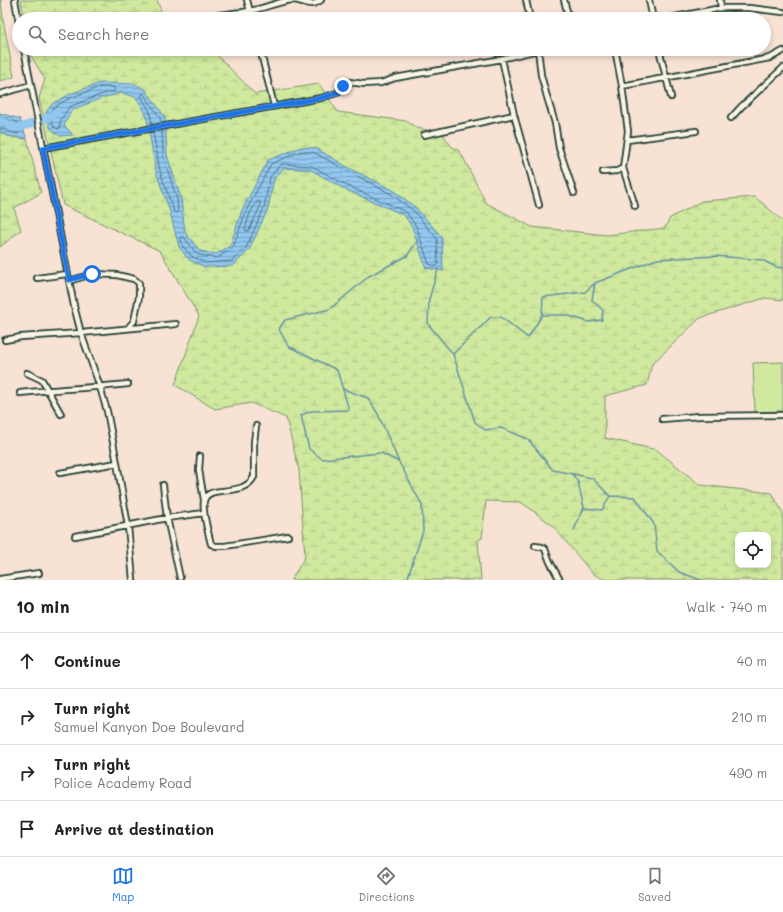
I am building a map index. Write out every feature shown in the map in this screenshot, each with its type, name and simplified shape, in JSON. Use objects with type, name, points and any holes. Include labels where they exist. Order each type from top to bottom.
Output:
[{"type":"street","points":[[14,0],[17,12]]},
{"type":"street","points":[[247,0],[250,11]]},
{"type":"street","points":[[242,12],[290,0],[304,1],[311,5],[321,0]]},
{"type":"street","points":[[526,0],[529,12]]},
{"type":"street","points":[[564,0],[567,12]]},
{"type":"street","points":[[649,0],[651,12]]},
{"type":"street","points":[[720,0],[721,8]]},
{"type":"street","points":[[701,12],[721,8],[749,8],[783,12]]},
{"type":"street","points":[[622,86],[770,58],[783,51]]},
{"type":"street","points":[[25,56],[67,274],[81,333],[107,411],[128,526],[133,580]]},
{"type":"street","points":[[262,56],[274,106]]},
{"type":"street","points":[[43,148],[326,97],[337,93],[349,82],[364,84],[380,83],[395,78],[513,56]]},
{"type":"street","points":[[540,56],[542,75],[555,123],[559,148],[574,193]]},
{"type":"street","points":[[616,56],[628,131],[623,168],[635,206]]},
{"type":"street","points":[[661,56],[671,97]]},
{"type":"street","points":[[502,59],[514,115],[539,206]]},
{"type":"street","points":[[731,118],[783,68]]},
{"type":"street","points":[[0,94],[31,85]]},
{"type":"street","points":[[424,135],[514,115]]},
{"type":"street","points":[[627,140],[696,131]]},
{"type":"street","points":[[603,172],[617,171],[623,168]]},
{"type":"street","points":[[37,278],[67,274]]},
{"type":"street","points":[[69,280],[92,274],[117,275],[134,279],[139,283],[139,297],[134,321],[128,328]]},
{"type":"street","points":[[4,340],[176,324]]},
{"type":"street","points":[[27,372],[42,380],[61,414]]},
{"type":"street","points":[[20,393],[128,384]]},
{"type":"street","points":[[662,419],[699,416],[783,416]]},
{"type":"street","points":[[204,500],[209,493],[238,489],[252,482],[254,477],[254,442],[256,426]]},
{"type":"street","points":[[200,456],[199,470],[204,500],[204,513],[211,544],[216,546],[225,546],[288,536]]},
{"type":"street","points":[[60,473],[117,463]]},
{"type":"street","points":[[163,485],[167,518],[180,578]]},
{"type":"street","points":[[75,536],[167,518],[204,513]]},
{"type":"street","points":[[535,546],[545,548],[550,562],[560,580]]},
{"type":"street","points":[[0,579],[39,572]]},
{"type":"green space","points":[[0,0],[14,77],[0,81]]},
{"type":"green space","points":[[21,0],[157,0],[161,12],[23,12]]},
{"type":"green space","points":[[31,56],[218,56],[255,94],[319,84],[338,112],[406,121],[417,128],[442,133],[451,146],[458,150],[462,155],[486,203],[532,227],[607,235],[665,228],[670,218],[702,201],[755,197],[783,221],[783,300],[765,298],[700,318],[652,364],[647,385],[605,396],[605,438],[657,450],[700,485],[772,493],[783,513],[783,580],[605,580],[592,573],[552,525],[521,502],[486,501],[482,538],[478,540],[481,580],[291,580],[305,557],[299,470],[286,418],[251,403],[215,409],[175,385],[199,316],[160,251],[63,205],[39,98],[45,79]]},
{"type":"green space","points":[[0,132],[8,136],[27,139],[41,193],[14,208],[21,230],[0,247]]},
{"type":"green space","points":[[783,362],[783,411],[755,412],[753,363]]},
{"type":"water","points":[[100,83],[135,84],[145,89],[165,117],[167,155],[181,198],[185,232],[200,251],[216,254],[230,246],[242,210],[268,160],[301,147],[316,148],[349,168],[393,190],[416,208],[442,237],[443,271],[426,268],[412,227],[404,215],[346,190],[311,170],[284,168],[274,179],[268,209],[249,250],[233,266],[205,267],[189,260],[179,247],[169,209],[156,172],[146,114],[136,97],[121,93],[102,98],[72,110],[64,125],[73,135],[60,136],[50,128],[46,112],[52,104],[70,94]]},
{"type":"water","points":[[0,113],[20,119],[27,139],[8,136],[0,132]]},
{"type":"waterway","points":[[0,121],[19,128],[52,116],[56,112]]},
{"type":"waterway","points":[[407,580],[423,531],[422,505],[399,462],[381,453],[322,459],[309,449],[301,415],[312,411],[349,410],[337,370],[288,346],[279,329],[285,320],[330,309],[369,276],[407,256],[418,240]]},
{"type":"waterway","points":[[453,354],[491,317],[501,317],[528,338],[542,315],[543,297],[585,292],[595,283],[657,259],[716,256],[762,260],[776,267],[783,268]]},
{"type":"waterway","points":[[438,269],[429,299],[428,324],[453,354],[475,422],[485,430],[501,428],[528,439],[553,470],[592,478],[610,496],[635,497],[654,524],[657,551],[679,572],[701,580]]},
{"type":"waterway","points":[[542,315],[566,315],[589,322],[602,320],[603,310],[592,300],[595,283]]},
{"type":"waterway","points":[[343,389],[368,398],[378,414],[399,462]]},
{"type":"waterway","points":[[572,474],[578,482],[584,508],[574,530]]},
{"type":"waterway","points":[[584,508],[602,510],[610,496]]},
{"type":"route","points":[[92,274],[69,280],[43,148],[321,98],[337,93],[343,86]]}]
